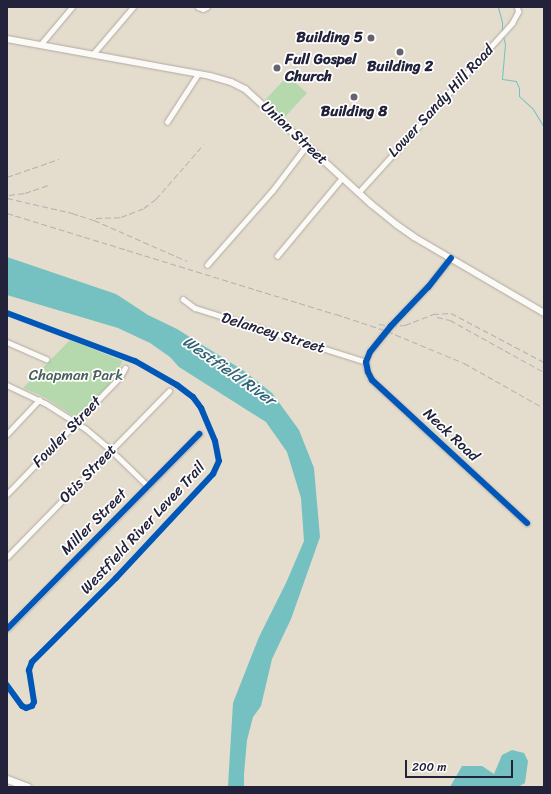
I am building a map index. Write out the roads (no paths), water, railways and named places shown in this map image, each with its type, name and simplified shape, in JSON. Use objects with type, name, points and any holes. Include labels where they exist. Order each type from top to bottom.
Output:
[{"type":"main road","name":"Union Street","points":[[7,39],[41,44],[198,74],[226,80],[245,89],[342,178],[397,225],[544,313]]},
{"type":"main road","points":[[7,779],[28,787]]},
{"type":"street","points":[[41,44],[72,7]]},
{"type":"street","points":[[93,54],[133,7]]},
{"type":"street","points":[[198,7],[207,7]]},
{"type":"street","name":"Lower Sandy Hill Road","points":[[358,192],[499,39],[512,23],[518,12],[517,7]]},
{"type":"street","points":[[167,122],[198,74]]},
{"type":"street","points":[[207,265],[272,191],[307,145]]},
{"type":"street","points":[[277,256],[342,178]]},
{"type":"street","points":[[366,362],[370,352],[377,343],[428,287],[451,258]]},
{"type":"street","name":"Delancey Street","points":[[183,299],[195,308],[366,362]]},
{"type":"street","points":[[7,342],[46,359]]},
{"type":"street","name":"Neck Road","points":[[366,362],[368,372],[372,380],[527,523]]},
{"type":"street","name":"Fowler Street","points":[[7,494],[120,377],[125,368]]},
{"type":"street","points":[[7,385],[39,400],[76,422],[111,450],[148,486]]},
{"type":"street","name":"Otis Street","points":[[7,557],[169,391]]},
{"type":"street","points":[[7,434],[39,400]]},
{"type":"street","name":"Miller Street","points":[[7,629],[199,434]]},
{"type":"water","name":"Westfield River","points":[[7,257],[116,294],[148,315],[177,329],[244,371],[272,393],[299,430],[314,468],[320,537],[291,619],[272,659],[261,706],[253,717],[247,740],[244,787],[228,786],[233,703],[259,637],[286,583],[304,541],[301,498],[287,452],[266,422],[179,367],[170,357],[150,343],[118,328],[7,295]]},
{"type":"water","points":[[512,750],[524,753],[528,761],[525,783],[518,787],[450,787],[462,766],[482,766],[494,774],[502,755]]},
{"type":"waterway","points":[[498,7],[502,22],[502,31]]},
{"type":"waterway","points":[[503,36],[505,44],[502,79],[516,81],[519,88],[519,96],[533,109],[544,127]]},
{"type":"railway","points":[[96,218],[121,217],[144,208],[156,199],[204,144]]},
{"type":"railway","points":[[7,177],[59,159]]},
{"type":"railway","points":[[9,195],[25,193],[48,185]]},
{"type":"railway","points":[[7,198],[72,213],[94,220],[187,261]]},
{"type":"railway","points":[[7,213],[387,331],[464,363],[544,408]]},
{"type":"railway","points":[[379,324],[391,326],[405,325],[433,314],[451,313],[544,362]]},
{"type":"railway","points":[[437,317],[450,320],[544,372]]},
{"type":"place","name":"Building 5","points":[[371,38]]},
{"type":"place","name":"Building 2","points":[[400,52]]},
{"type":"place","name":"Full Gospel Church","points":[[277,68]]},
{"type":"place","name":"Building 8","points":[[354,97]]},
{"type":"park label","name":"Chapman Park","points":[[76,376]]}]
